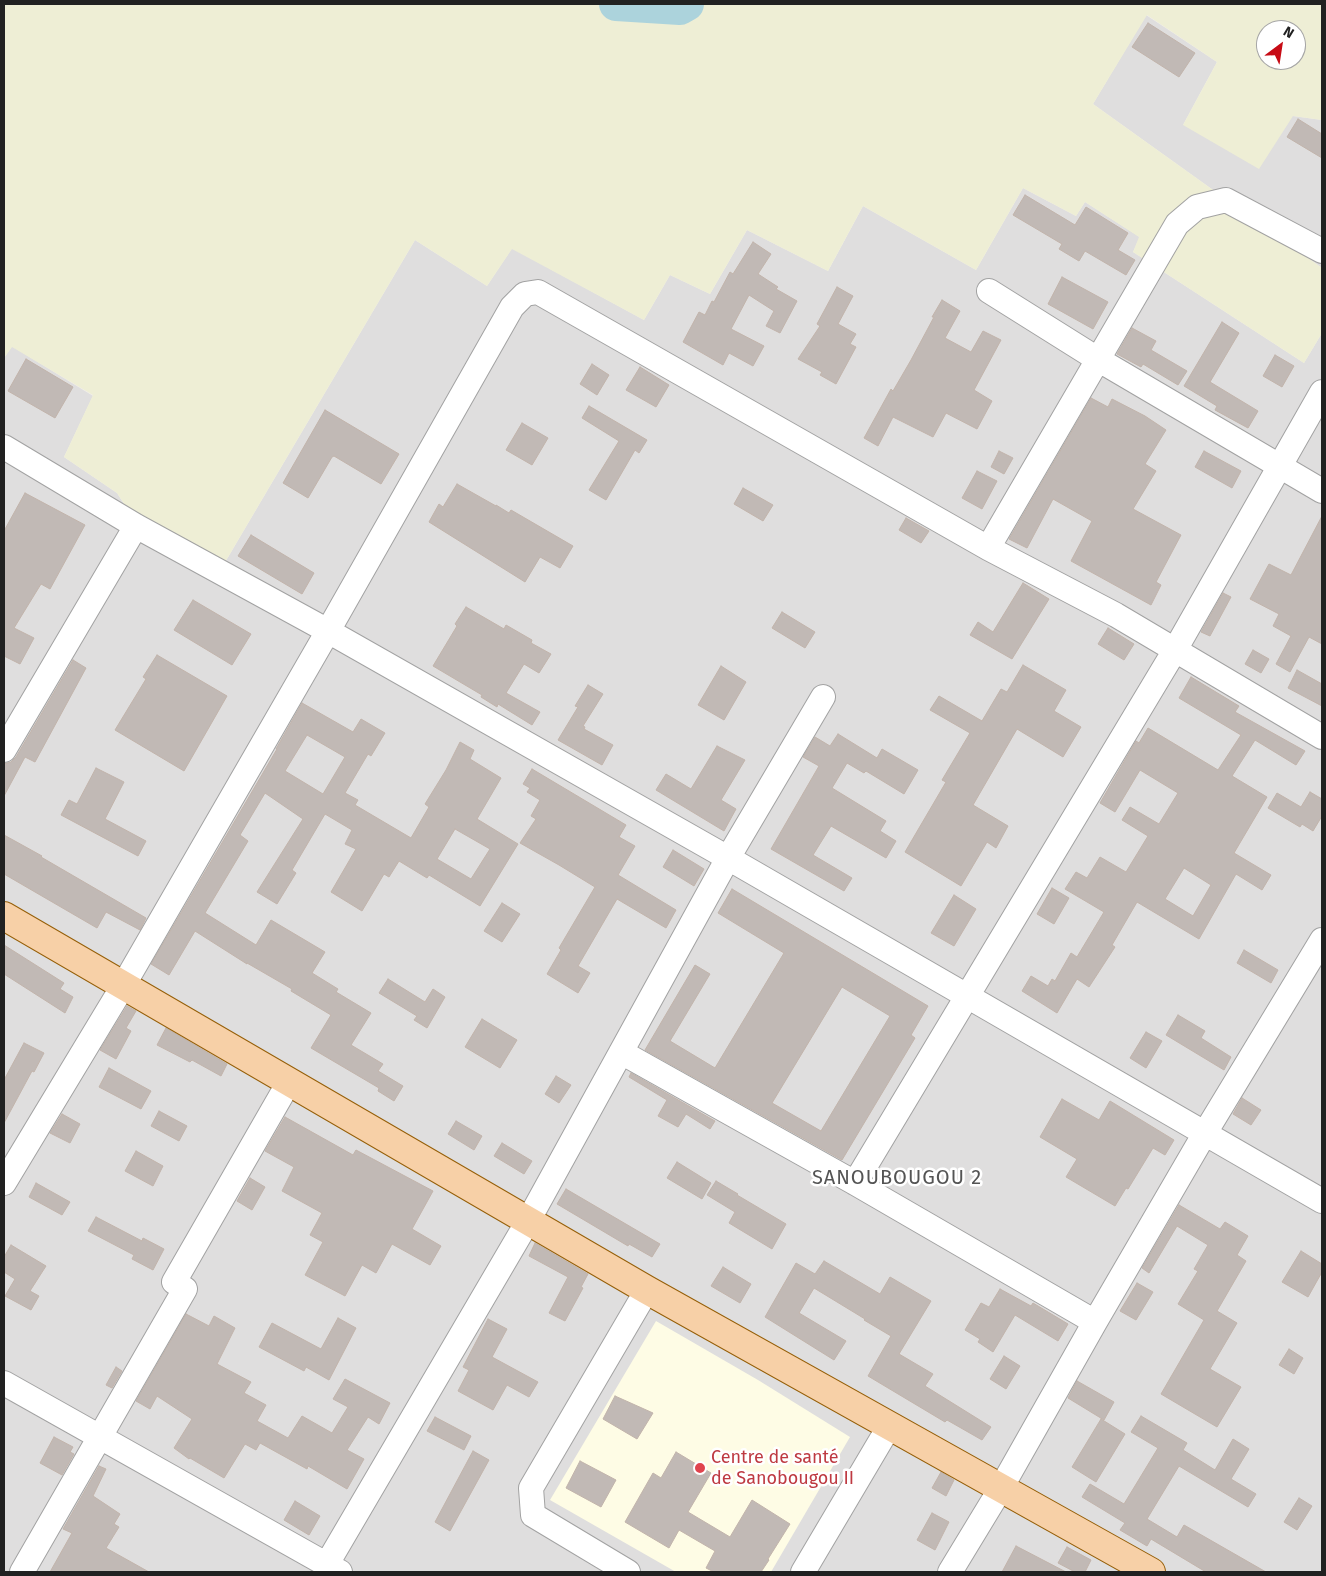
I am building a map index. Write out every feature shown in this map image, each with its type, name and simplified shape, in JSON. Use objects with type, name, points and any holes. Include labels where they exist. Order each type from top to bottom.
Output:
[{"type":"main road","points":[[4,916],[647,1290],[1151,1572]]},
{"type":"street","points":[[988,548],[1177,224],[1198,206],[1226,200],[1322,251]]},
{"type":"street","points":[[989,291],[1099,360],[1322,491]]},
{"type":"street","points":[[4,1183],[122,986],[328,631],[512,307],[525,294],[538,292],[988,548],[1116,616],[1322,737]]},
{"type":"street","points":[[855,1183],[1175,650],[1322,392]]},
{"type":"street","points":[[4,447],[136,526],[328,631],[728,858],[1322,1201]]},
{"type":"street","points":[[4,750],[136,526]]},
{"type":"street","points":[[4,1383],[334,1568],[728,858],[823,697]]},
{"type":"street","points":[[950,1572],[1001,1488],[1094,1322],[1205,1133],[1322,940]]},
{"type":"street","points":[[621,1052],[855,1183],[1094,1322]]},
{"type":"street","points":[[22,1572],[185,1289],[174,1282],[289,1082]]},
{"type":"street","points":[[628,1572],[532,1515],[531,1488],[647,1290]]},
{"type":"street","points":[[802,1572],[890,1425]]},
{"type":"shaded area","points":[[1146,15],[1217,62],[1183,125],[1293,116],[1322,120],[1322,268],[1093,104]]},
{"type":"shaded area","points":[[1023,188],[1076,216],[1085,202],[1140,237],[1133,252],[1304,363],[1322,333],[1322,1572],[4,1572],[4,358],[12,346],[93,396],[64,457],[117,493],[130,513],[224,564],[415,240],[487,286],[512,248],[644,320],[670,275],[710,294],[747,230],[828,271],[863,206],[976,270]]},
{"type":"shaded area","name":"Centre de santé de Sanobougou II","points":[[656,1321],[758,1380],[850,1437],[771,1572],[676,1572],[550,1500]]},
{"type":"green space","points":[[4,4],[1322,4],[1322,120],[1293,116],[1259,169],[1183,125],[1217,62],[1147,15],[1093,104],[1322,268],[1322,333],[1304,363],[1133,252],[1139,237],[1085,202],[1076,216],[1023,188],[976,270],[863,206],[828,271],[747,230],[710,294],[670,275],[644,320],[512,249],[487,286],[415,240],[224,564],[130,513],[117,493],[64,457],[93,395],[12,347],[4,358]]},
{"type":"building","points":[[1148,23],[1195,53],[1179,77],[1132,47]]},
{"type":"building","points":[[1298,119],[1322,134],[1322,158],[1287,137]]},
{"type":"building","points":[[1025,195],[1075,225],[1086,207],[1128,233],[1118,250],[1135,260],[1126,275],[1085,251],[1079,261],[1059,249],[1062,244],[1013,215]]},
{"type":"building","points":[[753,242],[771,254],[758,274],[778,287],[776,289],[797,301],[780,333],[766,326],[774,311],[749,295],[731,329],[764,346],[753,366],[729,353],[723,365],[683,342],[699,312],[705,315],[730,272],[733,274]]},
{"type":"building","points":[[1062,277],[1108,302],[1093,329],[1048,304]]},
{"type":"building","points":[[837,287],[853,296],[838,324],[856,334],[850,344],[856,347],[836,384],[820,375],[822,372],[798,359],[820,326],[817,324]]},
{"type":"building","points":[[942,300],[960,311],[945,338],[971,352],[983,331],[1001,340],[974,390],[992,401],[977,429],[946,413],[933,437],[893,417],[878,446],[864,438],[891,389],[893,391],[911,360]]},
{"type":"building","points":[[1222,322],[1239,333],[1210,382],[1258,411],[1248,428],[1215,410],[1217,406],[1184,386]]},
{"type":"building","points":[[1132,328],[1156,341],[1151,350],[1187,371],[1178,385],[1143,364],[1141,367],[1117,354]]},
{"type":"building","points":[[1275,355],[1294,366],[1282,387],[1263,376]]},
{"type":"building","points":[[26,359],[73,387],[55,418],[8,391]]},
{"type":"building","points":[[592,364],[609,375],[597,395],[580,384]]},
{"type":"building","points":[[640,367],[669,385],[656,407],[626,390]]},
{"type":"building","points":[[1091,398],[1108,407],[1112,399],[1145,416],[1166,430],[1145,464],[1156,471],[1133,509],[1181,535],[1156,582],[1161,585],[1151,605],[1071,561],[1092,521],[1053,499],[1027,548],[1009,539]]},
{"type":"building","points":[[589,406],[647,440],[639,453],[635,450],[606,500],[589,490],[619,441],[582,418]]},
{"type":"building","points":[[325,410],[399,454],[381,484],[334,456],[308,498],[283,483]]},
{"type":"building","points":[[522,423],[548,438],[532,465],[506,450]]},
{"type":"building","points":[[999,451],[1013,458],[1004,474],[991,467]]},
{"type":"building","points":[[1204,451],[1241,471],[1232,488],[1195,467]]},
{"type":"building","points":[[977,471],[997,481],[982,509],[962,498]]},
{"type":"building","points":[[457,484],[509,513],[511,510],[573,546],[560,568],[540,557],[525,582],[429,522],[439,504],[443,507]]},
{"type":"building","points":[[743,488],[773,505],[763,521],[734,504]]},
{"type":"building","points":[[25,493],[85,525],[50,589],[41,584],[14,628],[34,638],[20,664],[4,656],[4,531]]},
{"type":"building","points":[[1322,516],[1322,644],[1309,637],[1290,672],[1276,664],[1291,636],[1273,626],[1279,614],[1250,599],[1269,564],[1291,575]]},
{"type":"building","points":[[906,518],[929,531],[921,543],[899,530]]},
{"type":"building","points":[[251,535],[314,573],[302,594],[238,556]]},
{"type":"building","points":[[1023,583],[1049,599],[1012,659],[970,635],[978,622],[993,632]]},
{"type":"building","points":[[1223,593],[1231,597],[1210,636],[1201,632]]},
{"type":"building","points":[[193,600],[251,634],[232,665],[174,630]]},
{"type":"building","points":[[466,607],[504,629],[506,625],[532,640],[531,643],[551,654],[539,673],[524,664],[506,693],[540,712],[532,725],[498,704],[497,707],[481,697],[482,695],[433,666]]},
{"type":"building","points":[[782,612],[815,632],[805,648],[772,628]]},
{"type":"building","points":[[1108,628],[1134,644],[1124,660],[1098,644]]},
{"type":"building","points":[[1253,650],[1269,659],[1261,673],[1245,664]]},
{"type":"building","points":[[157,655],[227,696],[184,771],[115,730],[146,679],[143,677]]},
{"type":"building","points":[[73,660],[86,668],[35,762],[25,757],[4,796],[4,764],[11,762],[16,757]]},
{"type":"building","points":[[1023,665],[1066,690],[1054,711],[1081,727],[1063,757],[1017,729],[973,805],[1008,826],[996,848],[987,842],[961,886],[905,852],[946,782],[942,780],[970,733],[930,710],[939,696],[982,721],[1001,689],[1007,692]]},
{"type":"building","points":[[721,666],[746,682],[724,720],[698,705]]},
{"type":"building","points":[[1297,670],[1322,684],[1322,706],[1288,688]]},
{"type":"building","points":[[1191,677],[1239,706],[1235,712],[1305,751],[1296,765],[1255,740],[1232,776],[1267,797],[1234,853],[1271,875],[1262,890],[1236,874],[1199,939],[1137,902],[1112,945],[1115,947],[1089,987],[1077,979],[1057,1013],[1022,991],[1031,976],[1048,986],[1052,979],[1055,981],[1071,953],[1077,957],[1104,912],[1065,889],[1076,872],[1087,878],[1100,857],[1126,872],[1148,836],[1122,820],[1130,807],[1159,824],[1178,793],[1140,770],[1115,812],[1100,803],[1136,741],[1139,743],[1148,728],[1218,770],[1241,735],[1179,698]],"holes":[[[1184,868],[1211,885],[1193,916],[1165,899]]]},
{"type":"building","points":[[588,685],[603,694],[583,726],[585,727],[584,729],[613,745],[602,765],[558,740],[578,707],[575,706]]},
{"type":"building","points":[[302,703],[353,732],[361,719],[385,733],[371,756],[368,754],[345,793],[358,800],[355,805],[411,838],[429,807],[425,804],[446,770],[460,742],[474,750],[470,759],[501,778],[477,819],[518,844],[480,906],[429,875],[427,878],[399,861],[389,877],[384,874],[362,911],[331,892],[356,849],[345,844],[352,830],[325,814],[292,870],[296,873],[277,904],[257,892],[303,819],[265,793],[240,835],[248,841],[205,913],[256,945],[271,920],[325,952],[312,973],[338,989],[336,992],[371,1013],[351,1045],[383,1064],[378,1071],[403,1086],[394,1101],[378,1091],[379,1088],[311,1048],[331,1015],[291,991],[292,989],[247,964],[195,931],[169,975],[151,964]],"holes":[[[307,735],[345,757],[323,794],[285,771]],[[455,829],[490,849],[471,879],[437,859]]]},
{"type":"building","points":[[838,734],[877,758],[882,749],[918,770],[904,794],[866,771],[864,773],[847,763],[832,788],[886,821],[880,831],[896,841],[886,858],[831,826],[813,855],[852,878],[844,891],[771,849],[819,766],[803,757],[815,737],[830,746]]},
{"type":"building","points":[[717,746],[745,760],[721,800],[736,809],[724,831],[656,790],[666,774],[691,789]]},
{"type":"building","points":[[96,768],[124,782],[105,819],[146,841],[138,856],[61,815],[69,800],[77,804]]},
{"type":"building","points":[[532,769],[626,825],[619,837],[635,846],[618,875],[676,910],[666,928],[617,899],[578,966],[590,973],[578,993],[547,974],[561,950],[559,948],[595,887],[520,843],[536,819],[531,816],[540,800],[527,792],[530,788],[523,784]]},
{"type":"building","points":[[1310,792],[1322,799],[1322,816],[1313,831],[1302,824],[1300,827],[1268,808],[1277,793],[1301,807]]},
{"type":"building","points":[[4,835],[146,918],[140,930],[106,912],[97,928],[4,874]]},
{"type":"building","points":[[673,850],[704,869],[694,886],[663,867]]},
{"type":"building","points":[[1052,888],[1069,898],[1054,924],[1037,914]]},
{"type":"building","points":[[732,889],[928,1006],[911,1035],[915,1038],[842,1160],[645,1050],[695,965],[710,974],[670,1041],[715,1068],[784,953],[718,913]],"holes":[[[842,987],[890,1016],[821,1131],[772,1103]]]},
{"type":"building","points":[[954,895],[976,909],[954,946],[931,933]]},
{"type":"building","points":[[502,903],[520,914],[502,942],[484,931]]},
{"type":"building","points":[[4,945],[64,983],[60,989],[73,997],[65,1013],[4,974]]},
{"type":"building","points":[[1244,950],[1278,970],[1271,983],[1237,963]]},
{"type":"building","points":[[388,979],[425,1002],[433,989],[445,997],[427,1028],[414,1020],[417,1016],[379,993]]},
{"type":"building","points":[[127,1006],[136,1011],[126,1028],[131,1031],[116,1059],[100,1050]]},
{"type":"building","points":[[1178,1015],[1205,1031],[1201,1038],[1231,1057],[1224,1070],[1166,1035]]},
{"type":"building","points":[[482,1019],[517,1040],[500,1068],[465,1047]]},
{"type":"building","points":[[166,1028],[227,1064],[221,1076],[192,1060],[190,1062],[157,1045]]},
{"type":"building","points":[[1146,1032],[1162,1041],[1146,1068],[1130,1058]]},
{"type":"building","points":[[24,1043],[44,1053],[4,1123],[4,1080]]},
{"type":"building","points":[[109,1068],[151,1091],[141,1109],[99,1087]]},
{"type":"building","points":[[631,1073],[715,1121],[710,1129],[686,1114],[678,1127],[658,1116],[667,1100],[629,1077]]},
{"type":"building","points":[[556,1076],[571,1085],[559,1103],[545,1094]]},
{"type":"building","points":[[1242,1098],[1261,1110],[1251,1125],[1233,1114]]},
{"type":"building","points":[[1062,1099],[1099,1120],[1110,1101],[1174,1140],[1165,1155],[1153,1148],[1128,1189],[1126,1188],[1115,1206],[1066,1177],[1077,1159],[1040,1137]]},
{"type":"building","points":[[159,1111],[187,1126],[179,1141],[151,1126]]},
{"type":"building","points":[[62,1114],[80,1124],[70,1143],[50,1133]]},
{"type":"building","points":[[285,1117],[353,1155],[356,1150],[433,1191],[412,1229],[441,1246],[430,1265],[392,1244],[376,1273],[362,1265],[345,1296],[305,1275],[323,1242],[310,1235],[322,1213],[282,1191],[294,1167],[265,1151]]},
{"type":"building","points":[[456,1121],[482,1136],[474,1150],[448,1134]]},
{"type":"building","points":[[502,1143],[532,1161],[524,1174],[494,1156]]},
{"type":"building","points":[[136,1151],[163,1166],[153,1186],[125,1171]]},
{"type":"building","points":[[677,1162],[711,1183],[702,1199],[667,1178]]},
{"type":"building","points":[[250,1178],[265,1187],[252,1210],[237,1201]]},
{"type":"building","points":[[716,1181],[786,1224],[772,1249],[729,1223],[735,1212],[707,1195]]},
{"type":"building","points":[[36,1183],[70,1202],[62,1215],[29,1197]]},
{"type":"building","points":[[566,1189],[660,1244],[652,1257],[629,1244],[628,1246],[557,1204]]},
{"type":"building","points":[[1179,1205],[1220,1229],[1225,1222],[1248,1236],[1237,1255],[1246,1261],[1217,1311],[1237,1323],[1210,1369],[1241,1387],[1217,1427],[1161,1394],[1204,1320],[1178,1304],[1198,1271],[1194,1269],[1208,1245],[1177,1226],[1149,1273],[1142,1268]]},
{"type":"building","points":[[96,1217],[142,1241],[143,1238],[164,1249],[153,1270],[132,1259],[134,1255],[88,1231]]},
{"type":"building","points":[[535,1243],[588,1274],[581,1287],[583,1288],[565,1321],[549,1313],[568,1277],[529,1256]]},
{"type":"building","points":[[11,1245],[46,1266],[30,1291],[39,1296],[31,1310],[5,1296],[15,1279],[4,1272],[4,1257]]},
{"type":"building","points":[[1301,1251],[1322,1264],[1322,1272],[1308,1297],[1282,1282]]},
{"type":"building","points":[[824,1261],[880,1294],[890,1277],[931,1301],[899,1354],[933,1374],[925,1386],[991,1427],[982,1440],[947,1420],[945,1422],[868,1376],[891,1336],[814,1288],[799,1313],[846,1341],[834,1360],[765,1317],[796,1263],[815,1274]]},
{"type":"building","points":[[723,1267],[751,1284],[740,1303],[711,1286]]},
{"type":"building","points":[[1137,1283],[1153,1292],[1136,1320],[1120,1311]]},
{"type":"building","points":[[1000,1289],[1031,1306],[1033,1303],[1068,1324],[1058,1341],[1015,1315],[993,1352],[978,1342],[980,1339],[965,1330],[981,1303],[989,1307]]},
{"type":"building","points":[[186,1314],[209,1326],[214,1316],[235,1328],[217,1364],[251,1382],[244,1393],[266,1405],[257,1421],[288,1438],[302,1416],[332,1433],[348,1407],[333,1399],[345,1379],[390,1403],[379,1424],[368,1417],[347,1450],[364,1459],[347,1489],[308,1466],[307,1469],[260,1443],[256,1450],[245,1444],[224,1478],[189,1459],[174,1448],[192,1419],[157,1396],[150,1409],[136,1401]]},
{"type":"building","points":[[338,1318],[356,1328],[329,1380],[306,1367],[304,1371],[259,1347],[272,1323],[321,1349]]},
{"type":"building","points":[[488,1319],[507,1329],[492,1357],[538,1382],[529,1397],[507,1385],[493,1410],[458,1391],[469,1370],[463,1367]]},
{"type":"building","points":[[1289,1349],[1303,1358],[1294,1374],[1279,1365]]},
{"type":"building","points":[[1004,1356],[1020,1366],[1006,1389],[990,1379]]},
{"type":"building","points":[[116,1367],[122,1371],[112,1388],[106,1385]]},
{"type":"building","points":[[1077,1381],[1114,1402],[1104,1420],[1068,1398]]},
{"type":"building","points":[[615,1396],[653,1413],[637,1439],[603,1419]]},
{"type":"building","points":[[1141,1416],[1187,1443],[1183,1450],[1215,1470],[1233,1439],[1249,1449],[1231,1479],[1256,1494],[1248,1507],[1179,1466],[1147,1519],[1177,1537],[1184,1525],[1266,1572],[1206,1572],[1151,1539],[1147,1546],[1120,1530],[1125,1523],[1082,1497],[1090,1484],[1124,1504],[1158,1448],[1131,1432]]},
{"type":"building","points":[[435,1417],[471,1436],[464,1450],[427,1431]]},
{"type":"building","points":[[1101,1419],[1125,1434],[1096,1482],[1072,1467]]},
{"type":"building","points":[[54,1437],[73,1447],[70,1452],[74,1454],[62,1475],[40,1463]]},
{"type":"building","points":[[473,1451],[489,1460],[450,1531],[435,1522]]},
{"type":"building","points":[[676,1452],[711,1473],[688,1512],[730,1537],[752,1500],[790,1524],[761,1572],[714,1572],[706,1568],[715,1551],[679,1530],[669,1548],[625,1522],[653,1473],[661,1478]]},
{"type":"building","points":[[580,1461],[616,1480],[601,1507],[566,1488]]},
{"type":"building","points":[[99,1466],[106,1469],[93,1496],[120,1514],[114,1524],[119,1527],[106,1548],[149,1572],[50,1572],[72,1533],[63,1529]]},
{"type":"building","points":[[941,1472],[954,1480],[946,1496],[932,1488]]},
{"type":"building","points":[[1299,1498],[1312,1506],[1297,1530],[1284,1522]]},
{"type":"building","points":[[295,1501],[320,1516],[309,1535],[284,1520]]},
{"type":"building","points":[[932,1513],[949,1522],[935,1550],[917,1540]]},
{"type":"building","points":[[1016,1546],[1066,1572],[1002,1572]]},
{"type":"building","points":[[1067,1547],[1091,1560],[1085,1572],[1075,1572],[1058,1563]]},
{"type":"waterway","points":[[616,4],[680,8],[687,4]]},
{"type":"place","name":"Centre de santé de Sanobougou II","points":[[700,1468]]},
{"type":"district","name":"SANOUBOUGOU 2","points":[[897,1178]]}]
